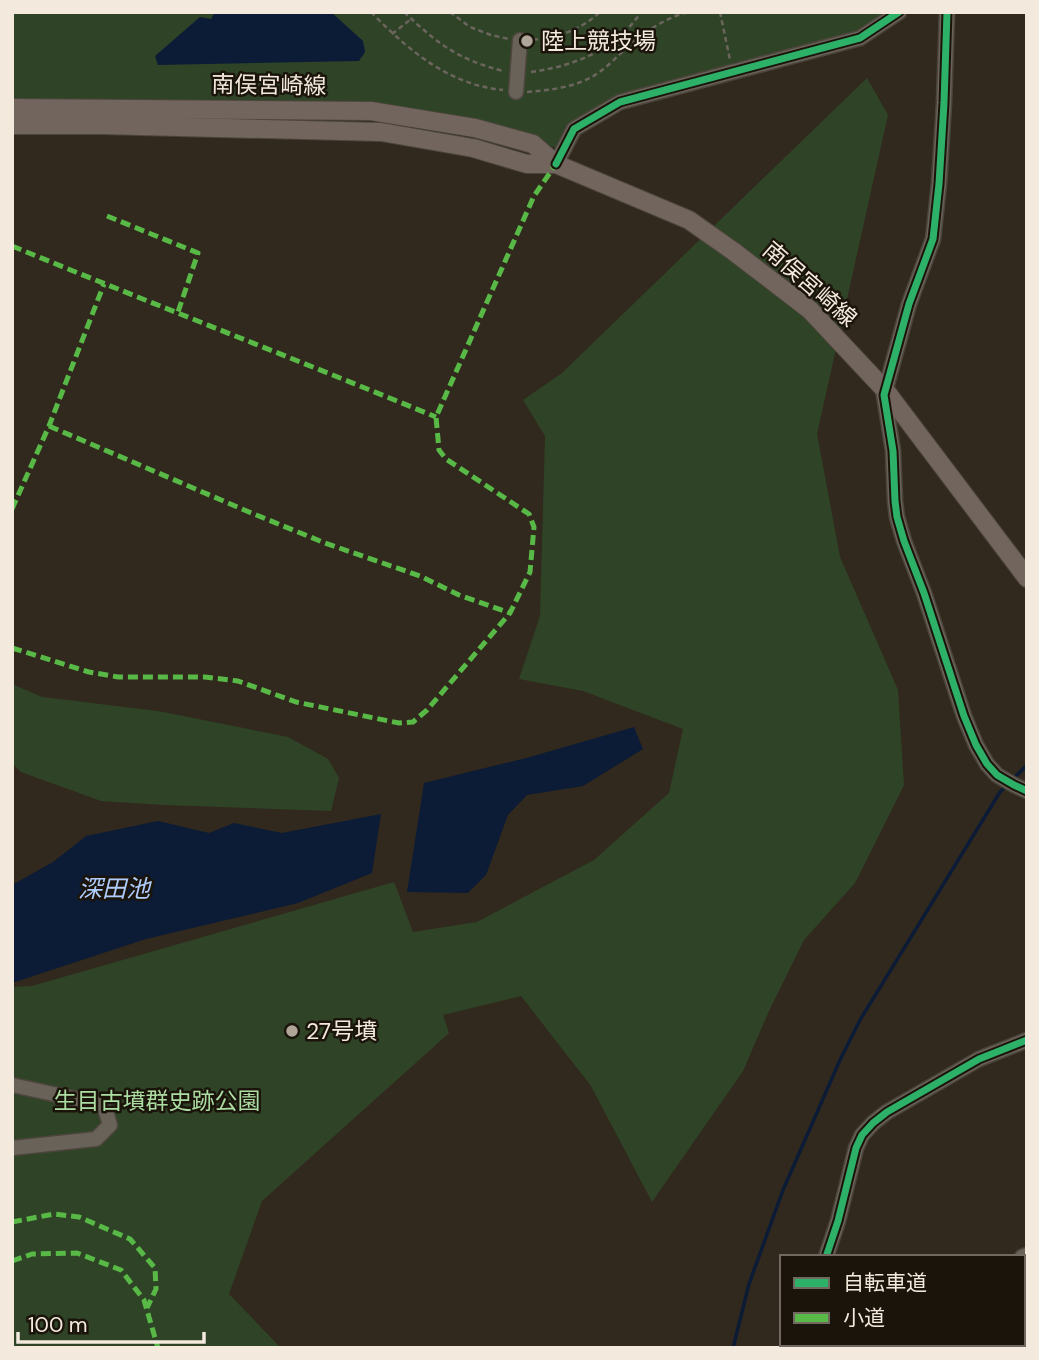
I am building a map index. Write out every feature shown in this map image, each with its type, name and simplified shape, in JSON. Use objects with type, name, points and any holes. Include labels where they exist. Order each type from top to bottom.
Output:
[{"type":"main road","name":"南俣宮崎線","points":[[12,108],[372,111],[475,128],[533,144],[556,164],[689,220],[733,250],[810,310],[885,390],[1027,578]]},
{"type":"main road","name":"南俣宮崎線","points":[[12,125],[381,132],[473,148],[527,164],[556,164]]},
{"type":"street","points":[[556,164],[574,130],[620,102],[860,38],[899,12]]},
{"type":"street","points":[[947,12],[944,103],[933,239],[909,304],[884,395],[893,451],[897,517],[960,705],[987,764],[997,775],[1027,791]]},
{"type":"street","points":[[516,92],[520,40]]},
{"type":"street","points":[[827,1255],[862,1135],[887,1112],[979,1059],[1027,1040]]},
{"type":"street","points":[[12,1085],[104,1105],[110,1125],[96,1139],[12,1147]]},
{"type":"path","points":[[720,12],[730,60]]},
{"type":"path","points":[[393,34],[411,19]]},
{"type":"green space","points":[[12,12],[899,12],[860,38],[620,101],[574,129],[564,149],[371,111],[12,108]]},
{"type":"green space","name":"生目古墳群史跡公園","points":[[867,78],[888,115],[817,434],[840,557],[898,690],[904,785],[855,883],[804,940],[743,1071],[652,1202],[591,1086],[521,996],[443,1015],[449,1033],[262,1201],[229,1294],[281,1348],[12,1348],[12,987],[32,986],[394,882],[413,932],[477,922],[594,860],[669,793],[683,729],[583,691],[519,679],[540,616],[545,436],[523,400],[562,373]]},
{"type":"green space","points":[[12,684],[42,697],[158,711],[288,737],[328,759],[339,778],[331,811],[101,801],[21,772],[12,763]]},
{"type":"water","points":[[215,12],[331,12],[363,41],[365,52],[359,61],[158,65],[155,56],[200,17],[211,19]]},
{"type":"water","points":[[634,727],[643,749],[583,786],[527,795],[508,815],[486,875],[468,893],[407,892],[424,783],[530,757]]},
{"type":"water","name":"深田池","points":[[381,814],[372,873],[298,903],[146,939],[12,983],[12,885],[53,862],[86,836],[158,821],[209,833],[234,823],[282,833]]},
{"type":"waterway","points":[[1011,781],[1027,765]]},
{"type":"waterway","points":[[733,1348],[749,1284],[783,1190],[840,1060],[860,1020],[1006,786]]},
{"type":"marked path","points":[[12,648],[89,672],[118,677],[205,677],[238,681],[296,702],[399,723],[413,722],[427,710],[510,613],[530,572],[534,527],[529,514],[446,459],[439,450],[436,417],[534,196],[556,164]]},
{"type":"marked path","points":[[107,216],[198,253],[178,312]]},
{"type":"marked path","points":[[12,246],[436,417]]},
{"type":"marked path","points":[[12,509],[49,426],[104,284]]},
{"type":"marked path","points":[[49,426],[325,543],[420,576],[459,595],[510,613]]},
{"type":"marked path","points":[[12,1222],[54,1214],[79,1217],[130,1239],[155,1268],[156,1289],[147,1308]]},
{"type":"marked path","points":[[12,1261],[32,1254],[77,1253],[121,1270],[144,1300],[158,1348]]},
{"type":"cycle path","points":[[556,164],[574,129],[620,102],[860,38],[899,12]]},
{"type":"cycle path","points":[[947,12],[944,103],[933,239],[909,304],[884,395],[893,451],[897,517],[964,716],[987,764],[997,775],[1027,791]]},
{"type":"cycle path","points":[[827,1255],[856,1148],[862,1135],[873,1123],[887,1112],[979,1059],[1027,1040]]},
{"type":"place","name":"陸上競技場","points":[[527,41]]},
{"type":"place","name":"27号墳","points":[[292,1031]]}]
